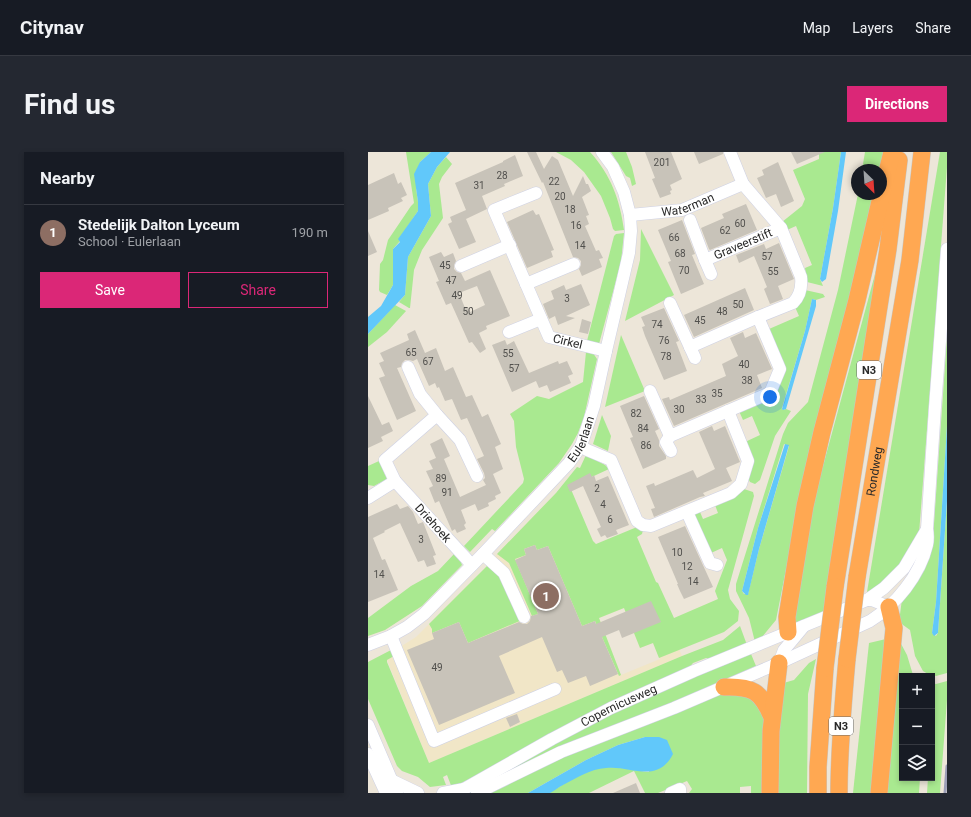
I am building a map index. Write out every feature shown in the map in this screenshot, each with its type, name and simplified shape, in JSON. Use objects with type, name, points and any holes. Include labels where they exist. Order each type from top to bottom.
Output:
[{"type":"highway","name":"N3","points":[[795,632],[787,617],[805,506],[822,432],[857,300],[892,152]]},
{"type":"highway","name":"Rondweg","points":[[818,793],[818,767],[824,668],[835,587],[888,249],[900,152]]},
{"type":"highway","name":"Rondweg","points":[[839,793],[842,704],[857,577],[910,260],[922,152]]},
{"type":"highway","points":[[879,793],[894,628],[889,607]]},
{"type":"highway","points":[[770,793],[769,763],[772,717],[779,663]]},
{"type":"highway","points":[[724,687],[744,687],[762,697],[772,717]]},
{"type":"street","name":"Eulerlaan","points":[[368,645],[391,636],[408,627],[424,614],[569,463],[580,446],[594,406],[629,253],[631,231],[630,215],[624,192],[613,167],[602,152]]},
{"type":"street","points":[[730,152],[743,184],[781,228]]},
{"type":"street","name":"Waterman","points":[[630,215],[682,210],[743,184]]},
{"type":"street","name":"Cirkel","points":[[536,193],[494,210],[541,319],[549,337],[606,351]]},
{"type":"street","name":"Graveerstift","points":[[690,220],[711,274]]},
{"type":"street","name":"Graveerstift","points":[[670,303],[692,352],[758,318],[793,303],[797,299],[802,284],[801,277],[781,228],[706,260]]},
{"type":"street","points":[[462,266],[510,245]]},
{"type":"street","name":"Copernicusweg","points":[[477,793],[561,752],[724,687],[870,621],[889,607],[903,591],[918,569],[928,544],[927,529],[947,249]]},
{"type":"street","points":[[526,284],[574,264]]},
{"type":"street","points":[[670,452],[666,442],[670,436],[770,393],[780,369],[758,318]]},
{"type":"street","points":[[509,332],[541,319]]},
{"type":"street","points":[[408,367],[420,394],[460,440],[477,476]]},
{"type":"street","points":[[650,391],[670,436]]},
{"type":"street","points":[[580,446],[611,460],[637,521],[643,526],[651,526],[731,493],[742,484],[748,461],[728,411]]},
{"type":"street","name":"Driehoek","points":[[437,414],[385,460],[395,480],[472,565]]},
{"type":"street","points":[[369,495],[395,480]]},
{"type":"street","points":[[687,512],[710,563],[717,565]]},
{"type":"street","name":"Copernicusweg","points":[[443,793],[460,791],[552,739],[611,708],[694,670],[795,632],[867,600],[884,588],[904,568],[927,529]]},
{"type":"street","points":[[483,554],[504,572],[524,617]]},
{"type":"street","points":[[867,600],[872,600],[889,607]]},
{"type":"street","points":[[795,632],[805,643],[820,644]]},
{"type":"street","name":"Copernicusweg","points":[[779,663],[784,650],[795,632]]},
{"type":"street","points":[[391,636],[434,741],[555,689]]},
{"type":"street","points":[[368,725],[397,793]]},
{"type":"street","points":[[368,754],[386,793]]},
{"type":"street","points":[[391,780],[418,793]]},
{"type":"shaded area","points":[[556,493],[571,539],[654,590],[682,656],[429,763],[387,660],[400,647],[416,637],[489,564]],"holes":[[[624,608],[640,648],[653,643],[660,659],[621,675],[599,618]]]},
{"type":"green space","points":[[406,152],[431,152],[420,162],[416,188],[418,211],[399,239],[400,241],[393,249],[393,285],[387,295],[379,290],[380,264],[383,260],[388,240],[414,203]]},
{"type":"green space","points":[[556,152],[590,152],[604,170],[613,188],[620,208],[624,230],[615,231],[613,229],[601,196],[584,172],[571,160]]},
{"type":"green space","points":[[611,152],[626,152],[632,167],[636,184],[632,186],[630,178],[626,176]]},
{"type":"green space","points":[[819,152],[841,152],[833,208],[820,279],[823,286],[807,282],[805,268],[812,265],[796,226],[787,230],[782,222],[802,206],[805,199],[793,170],[819,159]]},
{"type":"green space","points":[[865,152],[884,152],[881,164],[863,164]]},
{"type":"green space","points":[[940,152],[947,152],[947,167],[919,534],[907,559],[879,587],[867,592]]},
{"type":"green space","points":[[446,157],[452,164],[442,177],[439,184],[443,218],[422,250],[414,270],[409,308],[399,302],[405,295],[408,257],[431,216],[428,184],[437,167]]},
{"type":"green space","points":[[857,200],[874,200],[797,514],[776,620],[762,637],[755,642],[749,618],[736,591],[736,584],[783,434],[788,423],[808,402],[838,290]],"holes":[[[784,444],[789,446],[759,549],[748,594],[744,594],[742,591],[758,528]]]},
{"type":"green space","points":[[641,229],[674,295],[625,321],[640,260]]},
{"type":"green space","points":[[624,233],[621,262],[599,344],[587,341],[614,236],[616,234]]},
{"type":"green space","points":[[878,263],[827,612],[792,627],[813,503]]},
{"type":"green space","points":[[805,290],[823,294],[825,297],[816,300],[812,299],[805,331],[782,408],[783,410],[786,409],[791,411],[775,436],[760,480],[755,484],[750,482],[748,478],[745,442],[760,435],[752,416],[743,420],[739,411],[780,381],[769,329],[799,316],[795,307]]},
{"type":"green space","points":[[395,305],[406,311],[387,332],[368,347],[368,334]]},
{"type":"green space","points":[[621,335],[645,391],[605,407]]},
{"type":"green space","points":[[947,337],[947,426],[936,602],[932,633],[936,636],[938,633],[947,501],[947,673],[936,676],[935,673],[926,673],[923,671],[915,656],[910,630],[899,622],[902,599],[933,538]]},
{"type":"green space","points":[[586,352],[593,353],[597,359],[584,417],[572,444],[559,463],[495,531],[492,529],[470,552],[464,546],[523,483],[524,479],[516,447],[514,421],[510,414],[537,396],[549,399],[583,382]]},
{"type":"green space","points":[[602,415],[611,436],[608,451],[593,444]]},
{"type":"green space","points":[[586,455],[605,465],[609,469],[570,487],[593,541],[596,544],[637,527],[643,530],[642,534],[637,537],[656,582],[658,583],[674,618],[718,599],[715,591],[727,560],[722,548],[711,553],[694,515],[700,512],[703,519],[718,513],[715,505],[734,498],[744,489],[753,492],[754,496],[728,590],[730,599],[739,611],[738,621],[724,632],[659,658],[653,643],[640,648],[624,608],[599,618],[621,675],[619,676],[595,621],[582,626],[548,546],[537,550],[535,545],[524,549],[526,555],[515,559],[538,614],[532,616],[509,563],[497,554],[556,493],[577,467],[580,468]]},
{"type":"green space","points":[[379,461],[387,479],[374,486],[368,485],[368,466]]},
{"type":"green space","points":[[455,553],[460,559],[462,565],[422,606],[385,630],[368,636],[368,618],[411,586],[438,571]]},
{"type":"green space","points":[[489,564],[503,578],[522,620],[468,643],[459,622],[432,633],[432,629],[429,624]]},
{"type":"green space","points":[[740,626],[747,645],[710,659],[706,658],[693,663],[688,669],[624,698],[452,788],[447,775],[443,777],[446,785],[430,787],[418,777],[402,771],[397,766],[368,699],[368,662],[391,650],[394,656],[387,660],[387,662],[429,763],[723,640]]},
{"type":"green space","points":[[886,639],[871,793],[853,793],[869,643]]},
{"type":"green space","points":[[899,640],[907,655],[912,673],[899,673],[899,781],[920,781],[919,793],[884,793]]},
{"type":"green space","points":[[751,654],[756,666],[472,793],[466,793],[612,711]]},
{"type":"green space","points":[[816,659],[808,694],[807,793],[776,793],[780,684],[794,680],[809,663]]},
{"type":"green space","points":[[947,681],[940,793],[927,793],[928,781],[935,781],[936,684]]},
{"type":"green space","points":[[731,690],[748,696],[755,701],[762,709],[764,714],[765,793],[751,793],[751,786],[740,787],[740,793],[689,793],[692,789],[687,781],[658,793],[645,793],[634,771],[589,793],[549,793],[578,776],[601,768],[614,767],[649,772],[645,737],[618,745],[586,760],[528,793],[491,793],[549,763]]},
{"type":"water","points":[[431,152],[450,152],[437,167],[428,184],[431,216],[408,257],[405,295],[368,334],[368,317],[381,306],[393,285],[393,249],[400,242],[398,239],[418,211],[414,174],[420,162]]},
{"type":"water","points":[[841,152],[846,152],[838,211],[826,279],[822,282],[820,279],[833,208]]},
{"type":"water","points":[[812,299],[816,300],[816,306],[786,409],[783,410],[782,409],[805,331]]},
{"type":"water","points":[[947,426],[947,501],[938,633],[934,636],[932,633],[936,602]]},
{"type":"water","points":[[785,444],[789,445],[759,549],[748,595],[746,595],[742,591],[758,528]]},
{"type":"water","points":[[645,737],[659,737],[667,740],[673,754],[667,763],[659,769],[642,772],[615,768],[594,770],[550,793],[528,793],[586,760],[618,745]]},
{"type":"building","points":[[527,152],[536,152],[544,169],[552,156],[558,160],[573,196],[583,176],[591,191],[582,197],[589,215],[586,216],[589,224],[585,226],[596,251],[599,250],[603,258],[599,259],[602,267],[582,276],[579,269],[581,261],[578,258],[573,257],[543,182],[542,183]]},
{"type":"building","points":[[645,152],[671,152],[682,179],[670,185],[672,190],[670,191],[671,194],[660,198],[652,179],[655,178]]},
{"type":"building","points":[[694,152],[723,152],[723,154],[699,164]]},
{"type":"building","points":[[791,152],[825,152],[797,164]]},
{"type":"building","points":[[515,155],[523,176],[482,196],[487,209],[466,219],[476,242],[459,249],[448,224],[452,222],[450,217],[466,210],[455,183],[503,162]]},
{"type":"building","points":[[778,162],[794,201],[781,207],[776,194],[766,198],[757,178],[764,175],[762,170]]},
{"type":"building","points":[[394,173],[398,184],[401,182],[407,195],[401,198],[403,201],[388,208],[389,211],[368,220],[368,185]]},
{"type":"building","points":[[746,204],[757,230],[710,250],[701,228],[724,218],[722,214]]},
{"type":"building","points":[[533,210],[536,215],[539,214],[554,250],[551,251],[553,257],[527,268],[507,222]]},
{"type":"building","points":[[682,220],[695,254],[692,255],[704,284],[681,294],[668,262],[671,261],[658,230]]},
{"type":"building","points":[[368,231],[377,252],[368,256]]},
{"type":"building","points":[[779,243],[794,279],[778,286],[783,299],[770,304],[764,289],[767,287],[754,256],[739,263],[736,255],[764,244],[766,249]]},
{"type":"building","points":[[441,252],[444,257],[453,253],[456,261],[454,269],[461,273],[465,281],[490,270],[510,316],[486,326],[487,329],[479,333],[486,349],[480,353],[472,342],[469,343],[451,303],[446,305],[436,282],[439,281],[429,257]],"holes":[[[477,286],[485,305],[470,312],[468,307],[465,308],[459,293]]]},
{"type":"building","points":[[581,284],[590,305],[566,316],[575,318],[558,325],[555,316],[549,319],[543,304],[554,299],[551,291],[564,285],[566,290]]},
{"type":"building","points":[[745,288],[754,310],[694,337],[684,315]]},
{"type":"building","points":[[664,308],[679,341],[676,342],[687,371],[664,380],[645,336],[642,327],[645,326],[641,317]]},
{"type":"building","points":[[582,319],[591,322],[588,334],[579,332]]},
{"type":"building","points":[[415,330],[425,353],[436,348],[445,371],[453,367],[466,397],[472,395],[482,417],[488,414],[501,444],[495,447],[503,469],[493,474],[501,493],[495,496],[496,499],[488,503],[489,506],[478,511],[475,504],[461,510],[466,523],[464,525],[466,529],[457,533],[455,529],[452,531],[439,501],[435,503],[429,488],[433,486],[426,471],[433,469],[429,461],[436,458],[430,444],[442,438],[450,456],[444,459],[460,497],[486,485],[483,480],[485,478],[484,473],[477,459],[484,456],[467,418],[461,420],[452,399],[445,401],[439,387],[437,388],[435,383],[429,386],[417,359],[413,361],[405,360],[401,367],[397,368],[416,411],[397,420],[379,378],[385,376],[379,363],[384,361],[380,353],[409,340],[407,334]]},
{"type":"building","points":[[743,332],[745,338],[756,333],[772,369],[757,375],[762,388],[674,426],[662,399],[669,397],[670,400],[726,376],[722,364],[738,356],[730,338]]},
{"type":"building","points":[[505,340],[507,345],[514,341],[529,373],[558,361],[559,364],[567,361],[573,374],[568,376],[571,383],[550,392],[547,385],[539,388],[536,381],[512,392],[492,345]]},
{"type":"building","points":[[368,396],[382,425],[389,422],[393,431],[381,437],[383,441],[368,448]]},
{"type":"building","points":[[644,396],[659,429],[655,431],[659,440],[659,446],[666,456],[666,459],[643,469],[630,438],[633,437],[620,406]]},
{"type":"building","points":[[712,426],[714,431],[725,426],[740,462],[726,468],[732,481],[703,493],[705,496],[654,517],[651,509],[655,508],[646,486],[654,483],[655,486],[693,470],[697,478],[715,469],[699,432]]},
{"type":"building","points":[[590,473],[592,477],[594,475],[596,481],[608,476],[629,525],[616,530],[618,534],[607,538],[605,535],[601,537],[597,529],[601,527],[583,486],[570,492],[567,485]]},
{"type":"building","points":[[397,504],[400,509],[408,506],[413,512],[418,524],[423,522],[436,555],[433,556],[436,564],[427,567],[424,560],[418,562],[400,523],[384,531],[385,532],[373,538],[382,560],[385,559],[398,590],[368,602],[368,517]]},
{"type":"building","points":[[685,526],[713,587],[684,599],[658,537]]},
{"type":"building","points":[[535,545],[537,550],[548,546],[582,626],[595,621],[596,624],[651,601],[661,622],[622,638],[619,630],[602,637],[618,674],[590,686],[586,676],[568,683],[562,670],[557,672],[542,637],[499,656],[515,693],[439,725],[407,650],[434,639],[432,633],[459,622],[468,643],[519,622],[527,624],[530,621],[531,616],[538,614],[515,560],[526,555],[524,549]]},
{"type":"building","points":[[517,714],[520,722],[510,727],[506,718]]},
{"type":"building","points":[[636,783],[640,793],[613,793]]},
{"type":"railway","points":[[945,793],[947,766]]},
{"type":"place","name":"Stedelijk Dalton Lyceum","points":[[546,596]]}]
